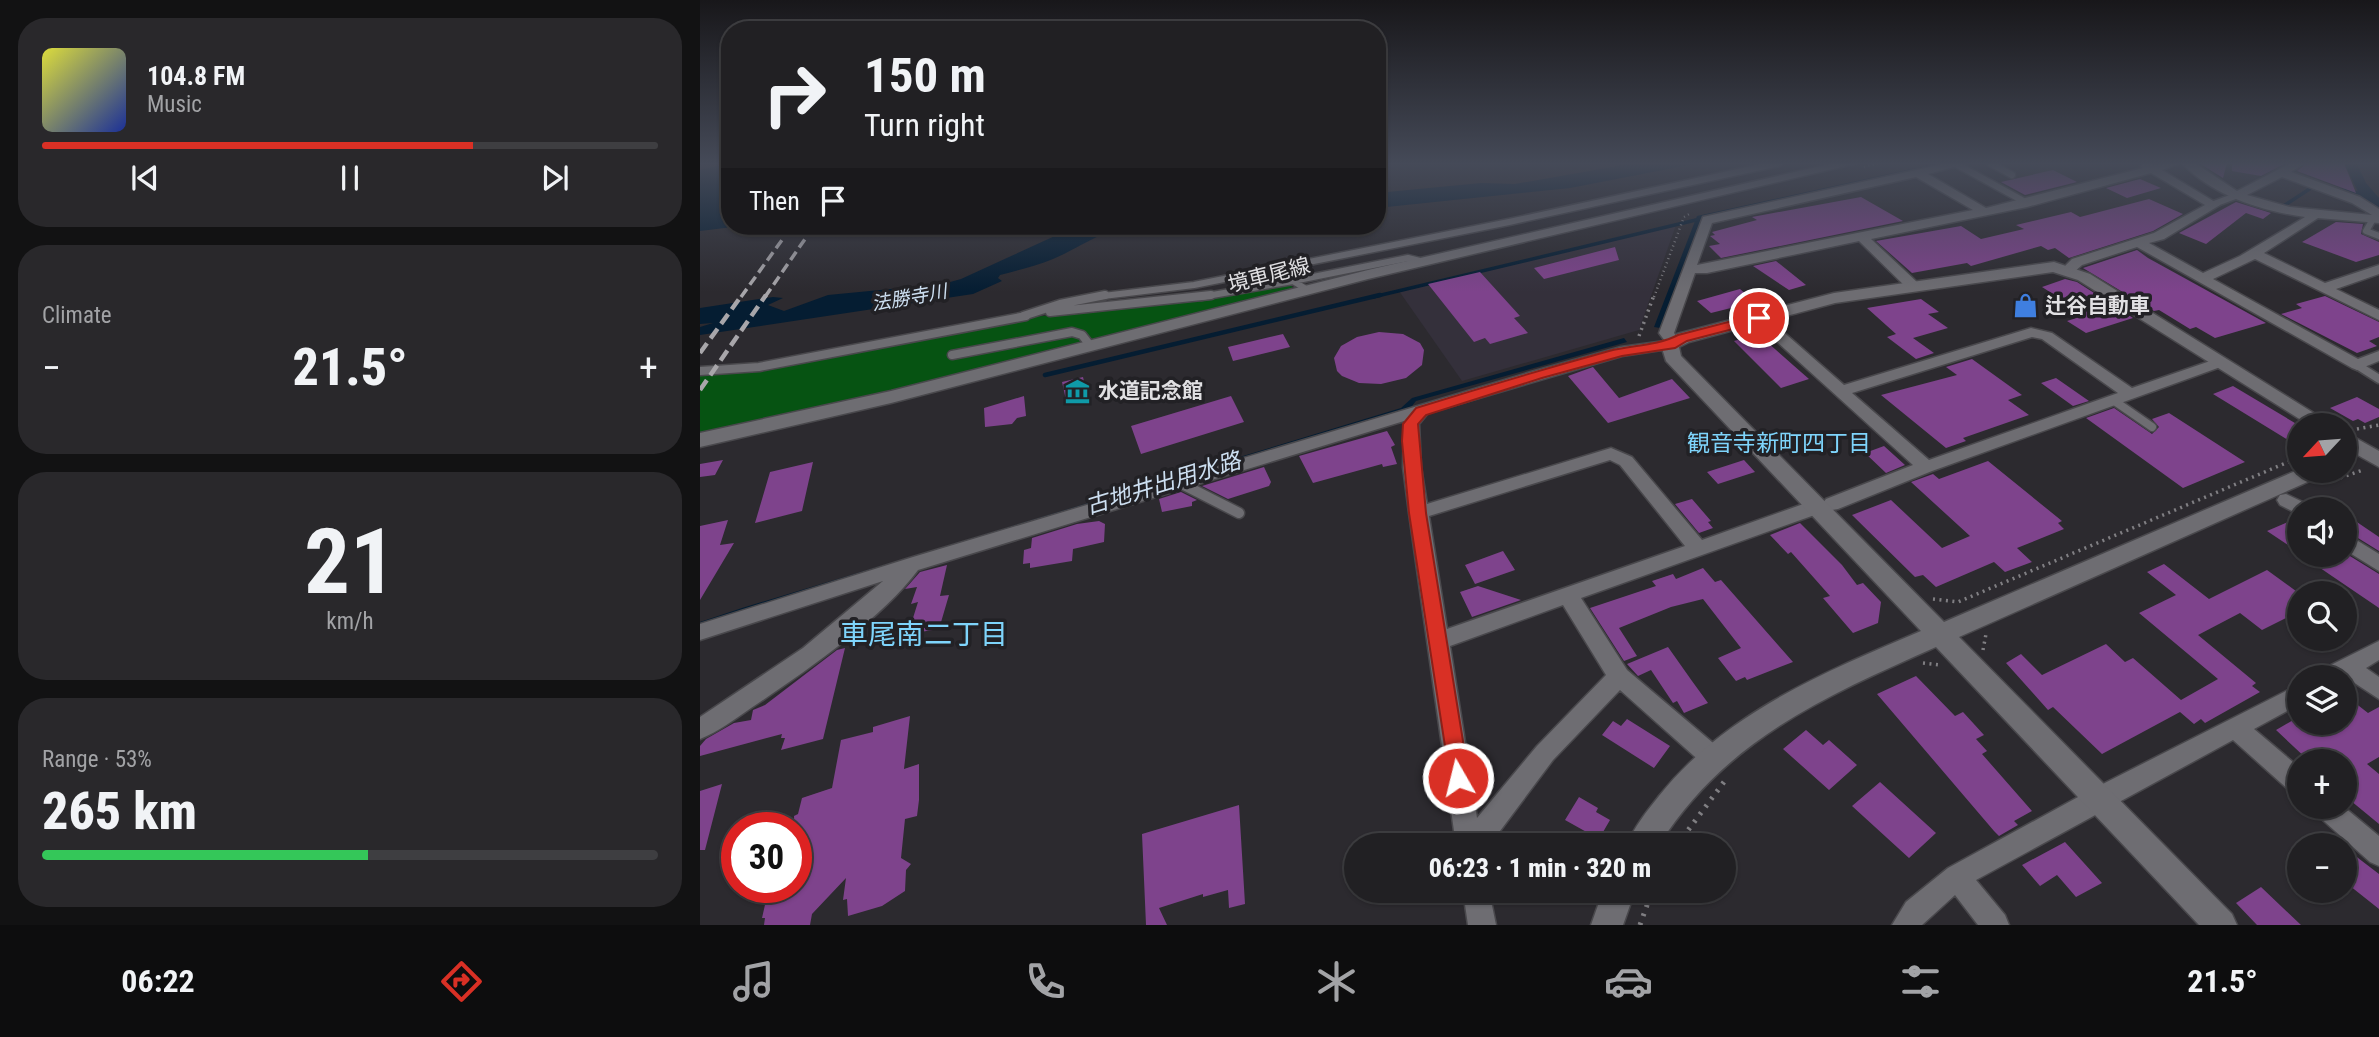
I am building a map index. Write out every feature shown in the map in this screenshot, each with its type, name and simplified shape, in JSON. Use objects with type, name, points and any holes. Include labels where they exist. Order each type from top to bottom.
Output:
[{"type":"street","name":"境車尾線","points":[[700,440],[783,424],[1089,344],[1300,285],[1420,261],[1661,206]]},
{"type":"street","points":[[1769,206],[1707,220],[1666,333],[1671,343],[1672,357],[1824,505],[1938,634],[2221,925]]},
{"type":"street","points":[[1974,206],[1984,212]]},
{"type":"street","points":[[1689,269],[1707,269],[2012,206]]},
{"type":"street","points":[[2068,270],[2077,262],[2141,244],[2210,206]]},
{"type":"street","points":[[2281,206],[2312,214],[2377,217]]},
{"type":"street","points":[[2202,278],[2225,270],[2255,254],[2312,218],[2312,214]]},
{"type":"street","points":[[1862,237],[1913,286]]},
{"type":"street","points":[[2141,244],[2357,365],[2379,356]]},
{"type":"street","points":[[2255,254],[2379,316]]},
{"type":"street","points":[[700,632],[913,564],[1596,358],[1671,343],[1834,299],[1913,286],[2054,267],[2068,270],[2304,413]]},
{"type":"street","points":[[2324,288],[2379,269]]},
{"type":"street","points":[[1759,318],[1926,467]]},
{"type":"street","points":[[1841,391],[2031,332],[2047,336],[2130,394]]},
{"type":"street","points":[[1438,641],[2221,362]]},
{"type":"street","points":[[1421,412],[1411,424],[1409,441],[1467,833]]},
{"type":"street","points":[[1418,513],[1611,454],[1626,461],[1697,547]]},
{"type":"street","points":[[1649,833],[1664,808],[1722,764],[1768,716],[1826,684],[1938,634],[2306,483]]},
{"type":"street","points":[[2357,548],[2379,564]]},
{"type":"street","points":[[700,729],[783,677],[889,589],[913,564]]},
{"type":"street","points":[[1568,595],[1619,676],[1722,764]]},
{"type":"street","points":[[2352,665],[2379,650]]},
{"type":"street","points":[[2357,674],[2379,690]]},
{"type":"street","points":[[1478,833],[1488,827],[1545,753],[1619,676]]},
{"type":"street","points":[[1906,925],[1911,916],[1957,877],[2099,798],[2287,700]]},
{"type":"street","points":[[2235,727],[2287,773]]},
{"type":"street","points":[[2340,819],[2379,853]]},
{"type":"street","points":[[1957,877],[1995,925]]},
{"type":"street","points":[[1478,903],[1482,925]]},
{"type":"street","points":[[1608,925],[1615,903]]},
{"type":"lane","points":[[700,371],[759,367],[1023,316],[1063,305],[1156,287],[1194,285],[1576,206]]},
{"type":"lane","points":[[2377,217],[2367,231],[2379,236]]},
{"type":"lane","points":[[1023,316],[1300,285]]},
{"type":"lane","points":[[952,355],[1072,332],[1082,335],[1089,344]]},
{"type":"lane","points":[[2357,365],[2379,379]]},
{"type":"lane","points":[[2113,400],[2152,427]]},
{"type":"lane","points":[[1180,483],[1238,513]]},
{"type":"path","points":[[2357,470],[2361,449],[2371,429],[2379,425]]},
{"type":"path","points":[[1927,597],[1958,602],[2287,463]]},
{"type":"path","points":[[1945,601],[1954,610]]},
{"type":"path","points":[[1983,656],[1982,641],[1990,630]]},
{"type":"path","points":[[1918,663],[1948,668]]},
{"type":"path","points":[[1684,833],[1722,764]]},
{"type":"path","points":[[1640,925],[1648,903]]},
{"type":"shaded area","points":[[1676,225],[1639,330],[1462,381],[1399,291]]},
{"type":"green space","points":[[1290,284],[1293,288],[1093,340],[1080,331],[1075,335],[1083,343],[824,410],[700,436],[700,373],[1033,317],[1144,306]]},
{"type":"water","points":[[700,206],[721,206],[721,228],[700,231]]},
{"type":"water","points":[[1742,206],[1757,206],[1703,218],[1660,328],[1654,327],[1697,216]]},
{"type":"water","name":"法勝寺川","points":[[1057,235],[1101,235],[1047,261],[1000,275],[998,278],[1002,281],[973,294],[700,335],[700,327],[713,323],[700,324],[700,308],[773,297],[783,298],[768,305],[784,311],[828,295],[943,284],[961,279]]},
{"type":"water","name":"古地井出用水路","points":[[1624,338],[1627,342],[1416,401],[1408,411],[700,628],[700,622],[742,608],[1401,408],[1412,398]]},
{"type":"building","points":[[1811,206],[1877,206],[1903,221],[1721,258],[1709,246],[1720,244],[1710,236],[1715,235],[1712,232],[1757,220],[1752,217]]},
{"type":"building","points":[[2122,206],[2165,206],[2183,214],[2153,231],[2069,258],[2055,248],[2048,250],[2041,246],[1971,266],[1967,263],[1912,273],[1876,241],[1961,226],[1981,239],[2024,229],[2016,225],[2071,212],[2080,217]]},
{"type":"building","points":[[2228,206],[2249,206],[2271,213],[2263,219],[2246,213],[2206,244],[2179,233]]},
{"type":"building","points":[[2336,222],[2363,224],[2361,234],[2379,242],[2379,255],[2356,262],[2302,242]]},
{"type":"building","points":[[1615,247],[1619,260],[1544,279],[1534,268]]},
{"type":"building","points":[[2137,250],[2266,323],[2215,338],[2196,327],[2190,329],[2159,310],[2154,311],[2083,268]]},
{"type":"building","points":[[1776,261],[1806,285],[1789,290],[1753,266]]},
{"type":"building","points":[[1480,272],[1520,316],[1514,318],[1528,333],[1490,344],[1485,338],[1474,342],[1428,284]]},
{"type":"building","points":[[2065,279],[2077,282],[2133,318],[2086,333],[2067,321],[2086,315],[2042,287]]},
{"type":"building","points":[[1740,289],[1755,302],[1711,313],[1697,301]]},
{"type":"building","points":[[2325,296],[2379,322],[2379,337],[2369,341],[2377,346],[2357,353],[2281,314],[2302,308],[2296,304]]},
{"type":"building","points":[[1921,299],[1939,312],[1928,314],[1948,328],[1913,338],[1934,353],[1916,359],[1887,337],[1896,334],[1867,308]]},
{"type":"building","points":[[1379,332],[1403,334],[1420,343],[1424,350],[1422,365],[1406,378],[1381,384],[1359,383],[1342,376],[1337,371],[1334,358],[1341,346],[1357,337]]},
{"type":"building","points":[[1283,334],[1290,347],[1233,361],[1228,347]]},
{"type":"building","points":[[1758,334],[1809,379],[1781,388],[1734,341]]},
{"type":"building","points":[[1972,359],[2022,395],[2008,400],[2029,415],[1963,438],[1966,441],[1946,448],[1881,395],[1957,375],[1946,367]]},
{"type":"building","points":[[1593,367],[1619,398],[1672,379],[1690,398],[1608,423],[1568,376]]},
{"type":"building","points":[[1083,377],[1087,395],[1066,400],[1062,382]]},
{"type":"building","points":[[2056,378],[2089,401],[2073,406],[2041,383]]},
{"type":"building","points":[[1134,383],[1138,397],[1123,401],[1119,387]]},
{"type":"building","points":[[2233,386],[2287,418],[2287,439],[2213,394]]},
{"type":"building","points":[[1024,396],[1026,416],[1017,418],[1012,424],[985,427],[984,408]]},
{"type":"building","points":[[1231,396],[1244,422],[1141,454],[1131,426]]},
{"type":"building","points":[[2357,397],[2379,409],[2379,417],[2365,423],[2357,419],[2357,413],[2339,413],[2330,408]]},
{"type":"building","points":[[2114,408],[2152,434],[2159,427],[2152,419],[2169,413],[2245,462],[2183,488],[2086,418]]},
{"type":"building","points":[[1387,431],[1395,445],[1391,447],[1397,464],[1383,467],[1382,464],[1313,483],[1299,456]]},
{"type":"building","points":[[1884,446],[1905,465],[1886,473],[1865,453]]},
{"type":"building","points":[[723,460],[715,475],[700,477],[700,464]]},
{"type":"building","points":[[1744,460],[1755,472],[1718,484],[1707,472]]},
{"type":"building","points":[[1988,461],[2062,521],[2058,523],[2064,529],[2017,548],[2032,562],[2005,572],[1994,562],[1936,587],[1923,575],[1915,577],[1852,515],[1891,500],[1942,548],[1970,536],[1911,482],[1933,474],[1939,479]]},
{"type":"building","points":[[813,462],[802,511],[755,523],[770,472]]},
{"type":"building","points":[[1264,467],[1271,482],[1269,486],[1228,499],[1202,486]]},
{"type":"building","points":[[1181,492],[1197,500],[1192,502],[1192,506],[1162,512],[1159,499]]},
{"type":"building","points":[[1692,499],[1711,521],[1708,522],[1713,528],[1699,533],[1675,504]]},
{"type":"building","points":[[728,520],[720,545],[734,543],[700,600],[700,526]]},
{"type":"building","points":[[1099,521],[1105,524],[1104,542],[1073,549],[1072,561],[1030,568],[1030,563],[1023,564],[1024,550],[1031,548],[1032,538],[1077,524]]},
{"type":"building","points":[[2357,522],[2379,537],[2379,551],[2357,537]]},
{"type":"building","points":[[1800,523],[1842,565],[1857,585],[1863,583],[1881,602],[1878,623],[1853,633],[1823,598],[1830,596],[1791,552],[1788,554],[1770,535]]},
{"type":"building","points":[[2287,523],[2287,544],[2267,531]]},
{"type":"building","points":[[1503,551],[1515,570],[1475,584],[1465,565]]},
{"type":"building","points":[[2357,560],[2379,574],[2379,608],[2357,593],[2357,581],[2339,581],[2319,567],[2357,567]]},
{"type":"building","points":[[2164,564],[2209,599],[2267,570],[2287,585],[2287,618],[2262,630],[2240,613],[2198,635],[2256,683],[2252,686],[2260,692],[2205,723],[2201,719],[2194,724],[2180,712],[2102,754],[2053,707],[2048,710],[2006,663],[2021,654],[2042,675],[2106,644],[2125,662],[2133,658],[2181,700],[2218,679],[2139,613],[2176,595],[2147,572]]},
{"type":"building","points":[[947,565],[940,596],[949,595],[939,629],[908,634],[918,602],[911,604],[917,587],[905,589],[920,572]]},
{"type":"building","points":[[1703,568],[1715,582],[1721,580],[1793,662],[1747,680],[1745,677],[1736,681],[1718,658],[1741,648],[1703,599],[1671,607],[1619,628],[1637,656],[1624,661],[1590,608],[1656,586],[1652,581],[1673,574],[1676,579]]},
{"type":"building","points":[[1478,586],[1521,600],[1472,617],[1460,592]]},
{"type":"building","points":[[1668,647],[1708,703],[1684,713],[1677,701],[1673,703],[1651,670],[1638,676],[1627,664]]},
{"type":"building","points":[[845,648],[823,739],[781,750],[785,738],[781,738],[782,734],[700,756],[700,746],[706,739],[734,723],[751,720],[753,710],[765,705],[837,650]]},
{"type":"building","points":[[1916,676],[1955,716],[1963,712],[1984,735],[1976,739],[1987,751],[1982,754],[2032,811],[2014,821],[2018,825],[1999,836],[1877,694]]},
{"type":"building","points":[[2357,704],[2368,713],[2379,707],[2379,757],[2367,764],[2379,774],[2379,824],[2357,806],[2357,749],[2296,749],[2276,730],[2287,724],[2287,735],[2357,735]]},
{"type":"building","points":[[910,716],[904,769],[919,764],[919,800],[917,816],[905,819],[901,858],[911,864],[906,870],[905,891],[882,906],[848,916],[847,899],[843,900],[846,878],[812,914],[810,925],[764,925],[765,918],[762,918],[765,903],[812,903],[812,812],[798,812],[802,798],[832,788],[841,740],[873,732],[873,727]]},
{"type":"building","points":[[1627,719],[1670,746],[1654,768],[1602,735],[1613,721],[1621,726]]},
{"type":"building","points":[[1806,730],[1823,745],[1829,740],[1857,765],[1829,790],[1783,749]]},
{"type":"building","points":[[1880,782],[1936,833],[1909,858],[1852,806]]},
{"type":"building","points":[[722,784],[705,850],[700,850],[700,791]]},
{"type":"building","points":[[1579,797],[1598,808],[1596,812],[1610,820],[1602,833],[1588,833],[1565,820]]},
{"type":"building","points":[[1239,805],[1245,904],[1229,908],[1228,890],[1203,897],[1203,894],[1159,908],[1167,925],[1146,925],[1142,834]]},
{"type":"building","points":[[2065,842],[2102,883],[2076,897],[2057,875],[2040,886],[2022,865]]},
{"type":"building","points":[[2357,857],[2379,874],[2379,909],[2357,892]]},
{"type":"building","points":[[2261,887],[2301,925],[2257,925],[2236,903]]},
{"type":"waterway","points":[[1373,297],[1700,219]]},
{"type":"waterway","points":[[1045,375],[1380,295]]},
{"type":"railway","points":[[741,297],[786,235]]},
{"type":"railway","points":[[765,297],[808,235]]},
{"type":"railway","points":[[700,353],[742,295]]},
{"type":"railway","points":[[700,390],[766,295]]},
{"type":"place","name":"辻谷自動車","points":[[2025,306]]},
{"type":"place","name":"水道記念館","points":[[1078,391]]},
{"type":"district","name":"観音寺新町四丁目","points":[[1779,443]]},
{"type":"district","name":"車尾南二丁目","points":[[924,634]]},
{"type":"route","points":[[1458,778],[1418,513],[1409,441],[1411,424],[1421,412],[1537,375],[1621,352],[1658,344],[1670,345],[1673,341],[1759,318]]}]
